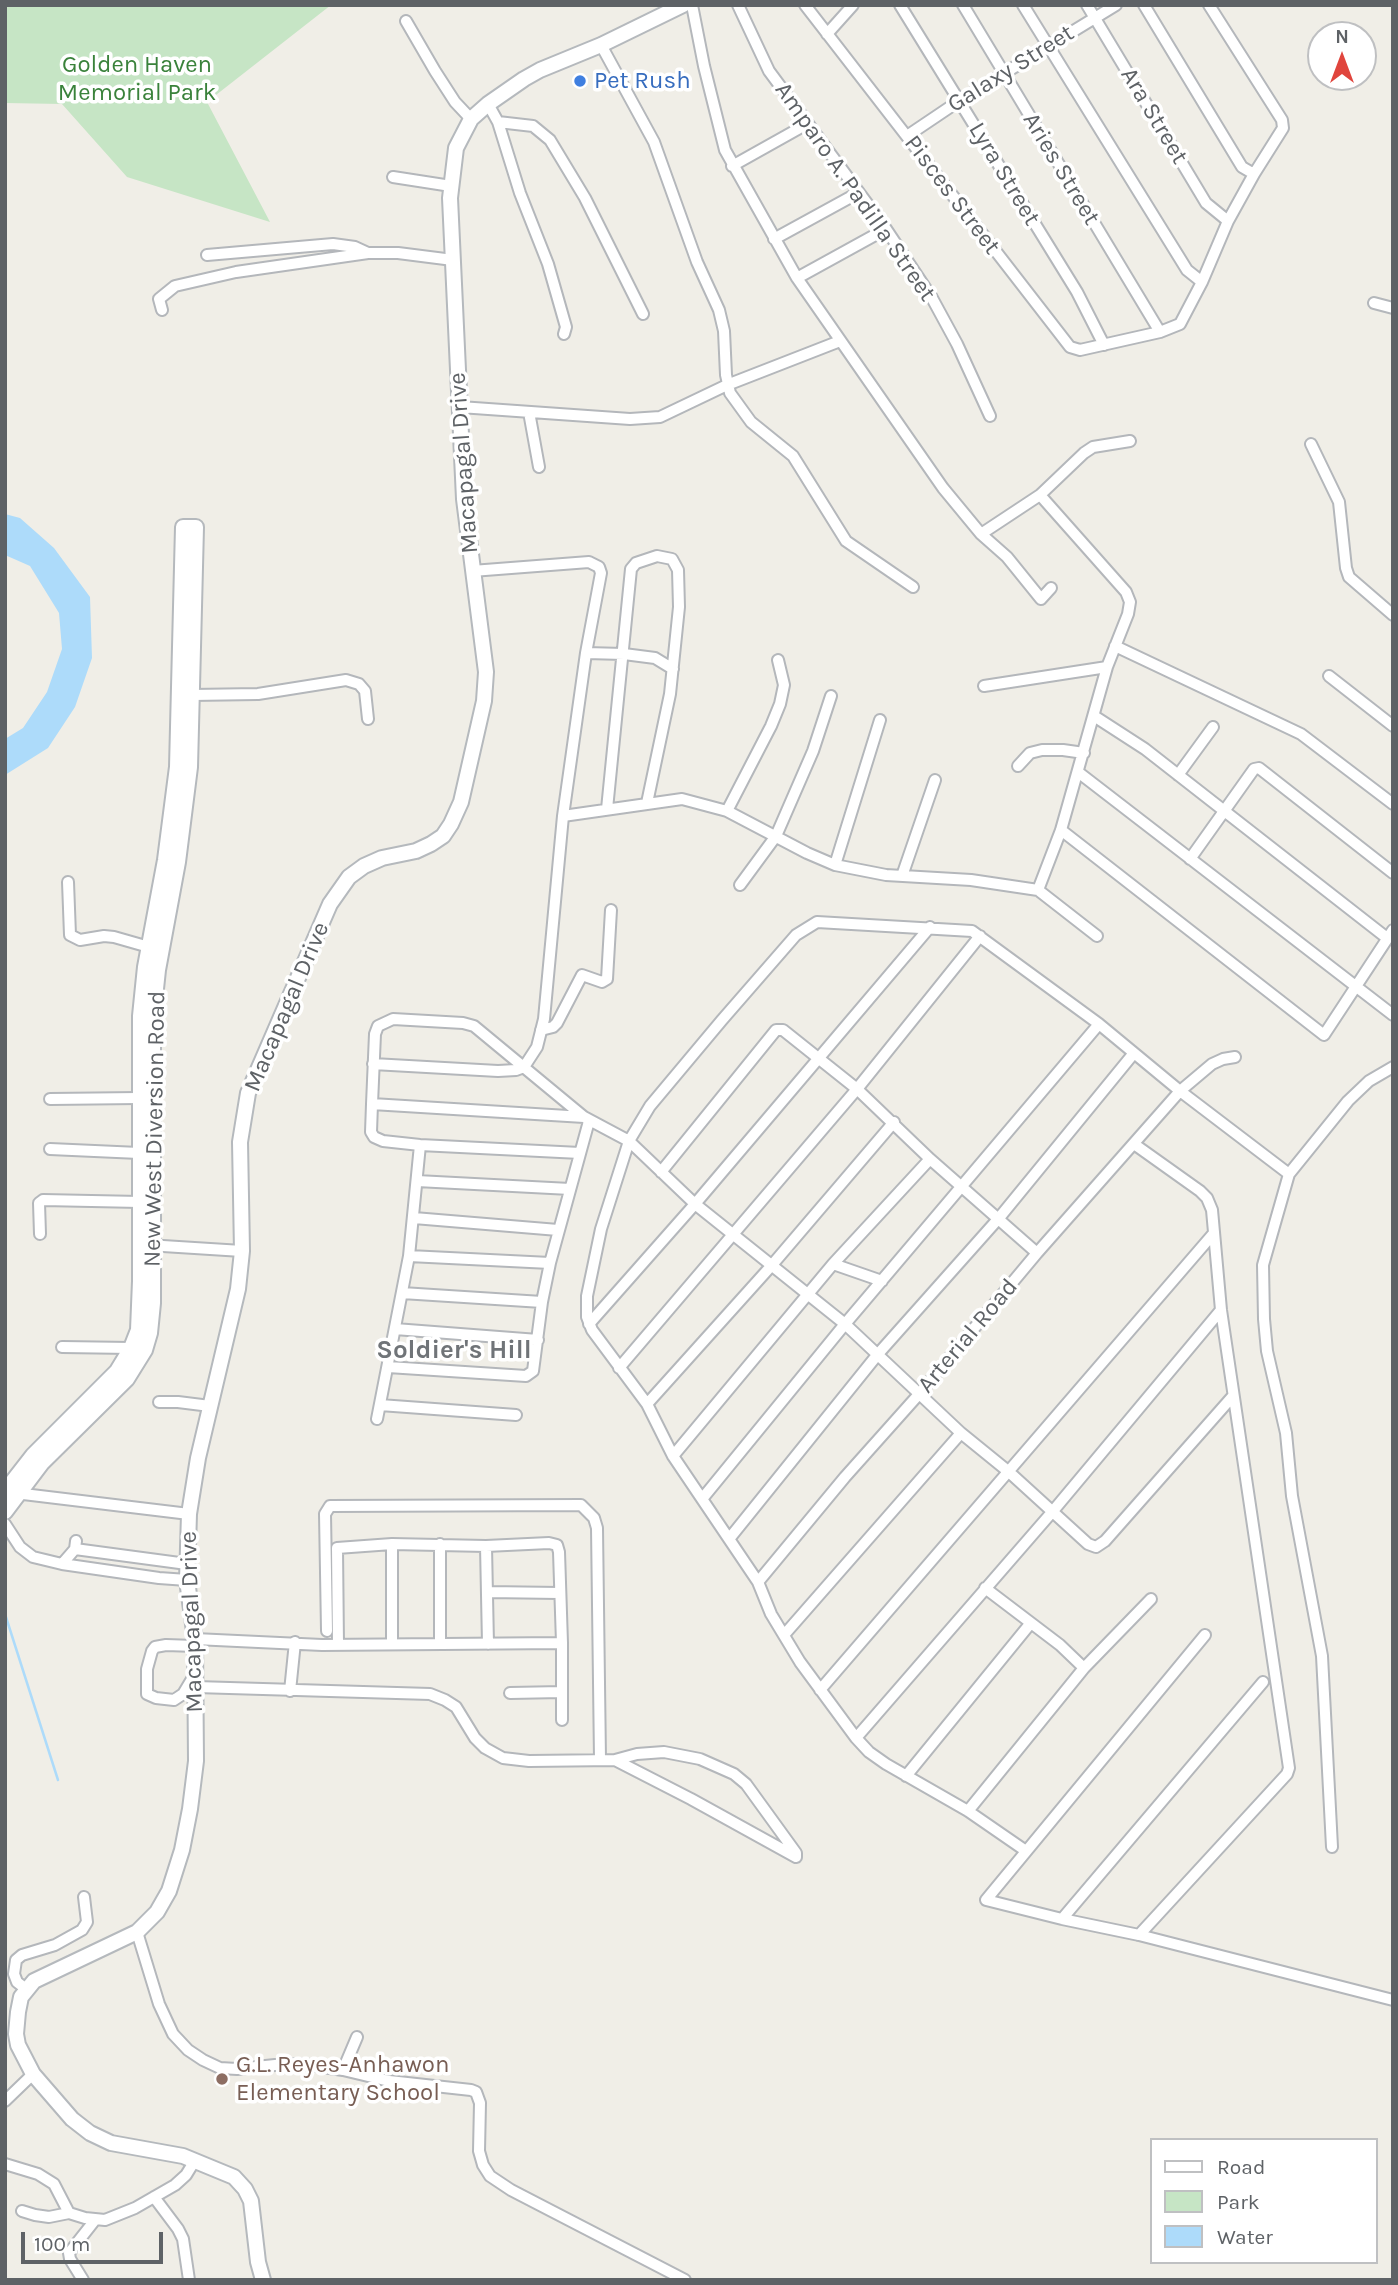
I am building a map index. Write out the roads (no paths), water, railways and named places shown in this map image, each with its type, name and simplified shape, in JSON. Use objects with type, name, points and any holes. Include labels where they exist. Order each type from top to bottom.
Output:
[{"type":"main road","name":"Macapagal Drive","points":[[26,1989],[34,1981],[136,1932],[164,1902],[182,1850],[195,1761],[195,1643],[187,1580],[189,1514],[210,1406],[238,1289],[242,1251],[240,1142],[248,1093],[330,904],[349,877],[364,866],[382,858],[416,851],[443,835],[452,824],[461,802],[485,690],[486,672],[464,499],[451,186],[456,148],[471,120],[488,104],[540,70],[601,46],[683,5]]},
{"type":"main road","name":"New West Diversion Road","points":[[5,1512],[9,1491],[33,1455],[117,1371],[131,1348],[140,1318],[147,1245],[155,988],[173,898],[185,812],[192,695],[190,527],[177,766],[164,872],[142,986],[140,1016],[139,1202],[147,1245],[152,1319],[145,1350],[137,1365],[115,1392],[43,1463],[9,1491]]},
{"type":"main road","points":[[26,1989],[18,2012],[16,2034],[22,2056],[33,2074],[72,2119],[90,2133],[111,2143],[183,2156],[234,2177],[246,2189],[251,2201],[258,2262],[263,2280]]},
{"type":"street","points":[[692,5],[718,128],[732,166],[797,278],[943,488],[981,534],[1007,557],[1041,599],[1051,588]]},
{"type":"street","name":"Amparo A. Padilla Street","points":[[738,5],[769,71],[886,229],[932,298],[957,344],[990,416]]},
{"type":"street","name":"Pisces Street","points":[[804,5],[1070,347],[1080,350],[1104,345]]},
{"type":"street","points":[[827,34],[853,5]]},
{"type":"street","name":"Lyra Street","points":[[900,5],[1077,292],[1104,345]]},
{"type":"street","name":"Aries Street","points":[[963,5],[1160,332]]},
{"type":"street","points":[[1023,5],[1186,270],[1202,282]]},
{"type":"street","name":"Ara Street","points":[[1087,5],[1206,202],[1228,220]]},
{"type":"street","name":"Galaxy Street","points":[[907,136],[1116,5]]},
{"type":"street","points":[[1144,5],[1242,167],[1254,174]]},
{"type":"street","points":[[1104,345],[1160,332],[1180,324],[1202,282],[1228,220],[1283,128],[1282,120],[1213,6]]},
{"type":"street","points":[[406,22],[455,102],[471,120]]},
{"type":"street","points":[[601,46],[654,142],[697,262],[719,310],[724,331],[727,384],[738,406],[751,422],[793,456],[846,541],[914,587]]},
{"type":"street","points":[[488,104],[499,122],[520,193],[548,264],[566,327],[564,334]]},
{"type":"street","points":[[499,122],[533,126],[550,140],[585,198],[643,314]]},
{"type":"street","points":[[732,166],[807,124]]},
{"type":"street","points":[[393,177],[451,186]]},
{"type":"street","points":[[774,239],[858,193]]},
{"type":"street","points":[[797,278],[886,229]]},
{"type":"street","points":[[207,255],[333,244],[355,247],[368,253]]},
{"type":"street","points":[[162,310],[159,306],[161,296],[175,286],[271,266],[368,253],[398,253],[453,260]]},
{"type":"street","points":[[1374,303],[1393,308]]},
{"type":"street","points":[[460,407],[630,419],[660,417],[727,384],[839,341]]},
{"type":"street","points":[[529,412],[539,467]]},
{"type":"street","points":[[981,534],[1040,495],[1093,447],[1130,441]]},
{"type":"street","points":[[1311,444],[1339,502],[1349,577],[1393,615]]},
{"type":"street","points":[[1038,890],[1061,831],[1107,667],[1128,614],[1129,597],[1040,495]]},
{"type":"street","points":[[607,809],[631,569],[636,563],[647,559],[667,557],[672,559],[678,570],[679,607],[670,695],[647,803]]},
{"type":"street","points":[[373,1063],[498,1071],[524,1066],[537,1047],[541,1030],[563,816],[586,653],[601,573],[595,564],[566,563],[472,571]]},
{"type":"street","points":[[1115,646],[1301,734],[1393,804]]},
{"type":"street","points":[[586,653],[655,658],[673,669]]},
{"type":"street","points":[[727,811],[780,704],[783,685],[778,660]]},
{"type":"street","points":[[984,687],[1107,667]]},
{"type":"street","points":[[1329,676],[1393,726]]},
{"type":"street","points":[[192,695],[258,694],[346,680],[359,684],[365,691],[368,719]]},
{"type":"street","points":[[740,885],[776,836],[813,751],[831,696]]},
{"type":"street","points":[[1061,831],[1324,1035],[1390,934],[1145,750],[1094,716]]},
{"type":"street","points":[[835,865],[880,720]]},
{"type":"street","points":[[1178,775],[1213,727]]},
{"type":"street","points":[[1018,766],[1030,753],[1042,750],[1084,753]]},
{"type":"street","points":[[1190,859],[1254,769],[1265,771],[1393,873]]},
{"type":"street","points":[[1078,772],[1393,1015]]},
{"type":"street","points":[[901,876],[935,780]]},
{"type":"street","points":[[563,816],[682,799],[727,811],[835,865],[901,876],[971,880],[1038,890],[1097,936]]},
{"type":"street","points":[[68,882],[70,935],[80,940],[114,937],[149,947]]},
{"type":"street","points":[[541,1030],[557,1023],[582,975],[602,982],[607,979],[611,910]]},
{"type":"street","points":[[1026,1851],[968,1811],[869,1752],[856,1738],[783,1635],[762,1598],[758,1582],[673,1456],[647,1404],[589,1324],[587,1296],[601,1229],[629,1141],[650,1106],[796,935],[817,922],[837,922],[972,931],[1099,1024],[1180,1091],[1289,1174]]},
{"type":"street","points":[[589,1324],[695,1204],[930,927]]},
{"type":"street","points":[[619,1368],[857,1089],[980,936]]},
{"type":"street","points":[[580,1153],[420,1145],[374,1138],[371,1132],[373,1063],[378,1026],[393,1019],[469,1024],[587,1119],[629,1141],[695,1204],[845,1324],[961,1433],[1009,1472],[1088,1544],[1096,1547],[1105,1541],[1233,1396]]},
{"type":"street","points":[[702,1499],[845,1324],[1099,1024]]},
{"type":"street","points":[[661,1172],[776,1030],[783,1030],[857,1089],[1037,1253]]},
{"type":"street","points":[[729,1539],[878,1354],[999,1218],[1134,1053]]},
{"type":"street","name":"Arterial Road","points":[[758,1582],[1037,1253],[1180,1091],[1212,1065],[1223,1059],[1236,1057]]},
{"type":"street","points":[[1332,1847],[1322,1656],[1292,1496],[1286,1433],[1268,1351],[1264,1319],[1264,1265],[1289,1174],[1348,1101],[1393,1067]]},
{"type":"street","points":[[50,1099],[139,1098]]},
{"type":"street","points":[[372,1104],[587,1119]]},
{"type":"street","points":[[388,1367],[526,1376],[533,1371],[550,1264],[587,1119]]},
{"type":"street","points":[[647,1404],[772,1265],[894,1122]]},
{"type":"street","points":[[1133,1144],[1208,1198],[1212,1210],[1221,1310],[1289,1768],[1287,1774],[1139,1935]]},
{"type":"street","points":[[377,1419],[409,1256],[420,1145]]},
{"type":"street","points":[[50,1149],[139,1153]]},
{"type":"street","points":[[673,1456],[833,1264],[930,1158]]},
{"type":"street","points":[[417,1181],[570,1189]]},
{"type":"street","points":[[40,1234],[40,1203],[43,1199],[139,1202]]},
{"type":"street","points":[[414,1218],[558,1230]]},
{"type":"street","points":[[820,1690],[1214,1233]]},
{"type":"street","points":[[147,1245],[242,1251]]},
{"type":"street","points":[[409,1256],[550,1264]]},
{"type":"street","points":[[833,1264],[882,1281]]},
{"type":"street","points":[[402,1293],[542,1302]]},
{"type":"street","points":[[856,1738],[1053,1511],[1221,1310]]},
{"type":"street","points":[[396,1329],[538,1340]]},
{"type":"street","points":[[62,1347],[131,1348]]},
{"type":"street","points":[[159,1402],[210,1406]]},
{"type":"street","points":[[380,1405],[516,1415]]},
{"type":"street","points":[[783,1635],[961,1433]]},
{"type":"street","points":[[9,1491],[189,1514]]},
{"type":"street","points":[[327,1631],[325,1514],[330,1506],[581,1505],[594,1517],[597,1528],[600,1759]]},
{"type":"street","points":[[5,1524],[25,1553],[62,1564],[187,1580]]},
{"type":"street","points":[[392,1544],[392,1644]]},
{"type":"street","points":[[338,1644],[337,1548],[392,1544],[557,1545],[562,1643],[562,1720]]},
{"type":"street","points":[[440,1544],[440,1643]]},
{"type":"street","points":[[62,1564],[76,1545],[161,1562],[187,1563]]},
{"type":"street","points":[[486,1546],[488,1644]]},
{"type":"street","points":[[159,1578],[161,1562]]},
{"type":"street","points":[[985,1588],[1060,1645],[1084,1668]]},
{"type":"street","points":[[488,1592],[559,1593]]},
{"type":"street","points":[[968,1811],[1084,1668],[1151,1599]]},
{"type":"street","points":[[906,1776],[1030,1623]]},
{"type":"street","points":[[1205,1635],[986,1900],[1139,1935],[1393,2000]]},
{"type":"street","points":[[290,1692],[295,1642]]},
{"type":"street","points":[[562,1643],[295,1642],[166,1645],[155,1647],[152,1651],[147,1669],[147,1694],[174,1700],[195,1680],[290,1692],[430,1694],[456,1707],[475,1738],[485,1748],[503,1758],[529,1761],[615,1760],[664,1752],[700,1759],[719,1765],[746,1784],[797,1855],[793,1856],[615,1760]]},
{"type":"street","points":[[1062,1919],[1263,1682]]},
{"type":"street","points":[[510,1693],[562,1692]]},
{"type":"street","points":[[26,1989],[17,1982],[14,1974],[16,1960],[22,1955],[55,1945],[82,1930],[87,1922],[84,1897]]},
{"type":"street","points":[[136,1932],[159,2004],[173,2034],[188,2050],[220,2068],[237,2070],[303,2064],[389,2081],[476,2092],[481,2111],[479,2151],[490,2176],[511,2190],[685,2280]]},
{"type":"street","points":[[344,2070],[358,2037]]},
{"type":"street","points":[[5,2101],[33,2074]]},
{"type":"street","points":[[22,2211],[49,2217],[69,2213],[95,2220],[114,2218],[180,2180],[194,2162]]},
{"type":"street","points":[[5,2164],[38,2174],[54,2184],[69,2213]]},
{"type":"street","points":[[154,2197],[183,2239],[189,2280]]},
{"type":"street","points":[[83,2280],[69,2253],[95,2220]]},
{"type":"water","points":[[5,514],[20,518],[54,548],[90,597],[92,658],[75,707],[48,748],[5,775],[5,739],[23,728],[47,692],[62,649],[59,613],[30,566],[5,555]]},
{"type":"waterway","points":[[5,1614],[58,1780]]},
{"type":"place","name":"Pet Rush","points":[[580,81]]},
{"type":"place","name":"G.L. Reyes-Anhawon Elementary School","points":[[222,2079]]},
{"type":"district","name":"Soldier's Hill","points":[[454,1351]]},
{"type":"park label","name":"Golden Haven Memorial Park","points":[[137,79]]}]
